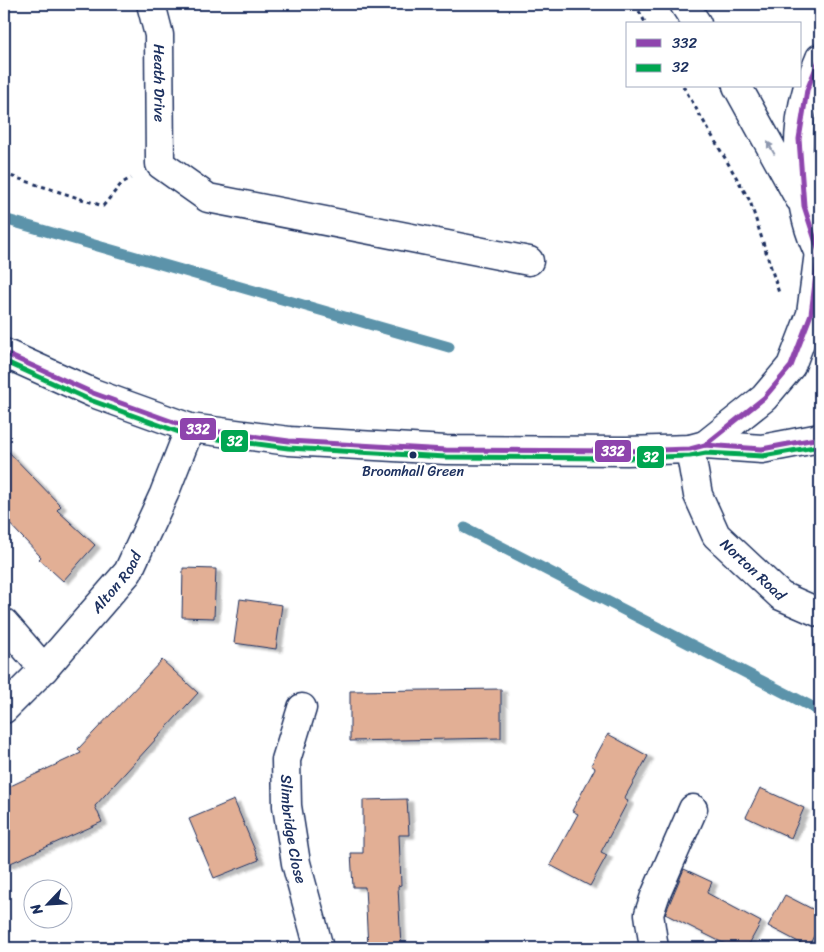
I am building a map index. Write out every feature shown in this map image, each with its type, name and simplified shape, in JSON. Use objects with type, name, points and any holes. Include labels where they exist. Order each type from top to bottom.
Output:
[{"type":"main road","name":"Heath Drive","points":[[150,4],[160,35],[160,164]]},
{"type":"main road","points":[[684,4],[696,22]]},
{"type":"main road","points":[[804,206],[799,139],[807,90],[820,58]]},
{"type":"main road","points":[[697,447],[764,398],[791,366],[811,314],[819,253],[804,206],[738,88]]},
{"type":"main road","points":[[160,164],[208,198],[529,261]]},
{"type":"main road","points":[[4,353],[93,393],[190,428],[289,441],[446,450],[627,451],[697,447],[762,449],[820,438]]},
{"type":"main road","name":"Alton Road","points":[[4,709],[44,669],[128,572],[164,494],[190,428]]},
{"type":"main road","name":"Norton Road","points":[[697,447],[698,494],[716,535],[781,596],[820,613]]},
{"type":"main road","points":[[4,623],[44,669]]},
{"type":"main road","name":"Slimbridge Close","points":[[302,708],[286,760],[287,806],[296,863],[319,948]]},
{"type":"main road","points":[[654,948],[649,914],[655,896],[694,809]]},
{"type":"path","points":[[634,4],[645,22]]},
{"type":"path","points":[[684,88],[750,201],[780,294]]},
{"type":"path","points":[[4,174],[102,206],[122,183],[160,164]]},
{"type":"building","points":[[4,447],[61,506],[57,510],[95,545],[63,581],[39,559],[41,557],[4,518]]},
{"type":"building","points":[[183,568],[216,569],[214,618],[182,617]]},
{"type":"building","points":[[240,599],[282,605],[276,649],[234,643]]},
{"type":"building","points":[[162,660],[198,693],[95,806],[102,822],[4,866],[4,789],[81,753],[78,749]]},
{"type":"building","points":[[501,689],[501,738],[350,741],[350,691]]},
{"type":"building","points":[[608,734],[648,756],[624,799],[628,801],[601,852],[607,855],[590,886],[550,865],[578,814],[572,811],[595,768],[591,765]]},
{"type":"building","points":[[760,788],[804,808],[791,838],[746,817]]},
{"type":"building","points":[[407,799],[409,835],[399,835],[401,885],[398,886],[401,948],[368,948],[365,887],[353,887],[351,853],[363,853],[363,800]]},
{"type":"building","points":[[234,800],[259,860],[214,878],[189,819]]},
{"type":"building","points":[[684,869],[712,882],[707,893],[761,922],[747,948],[733,948],[665,914]]},
{"type":"building","points":[[785,895],[820,913],[820,925],[808,947],[768,926]]},
{"type":"waterway","points":[[4,219],[449,347]]},
{"type":"waterway","points":[[465,528],[820,711]]},
{"type":"transit line","name":"332","points":[[705,445],[764,398],[791,366],[811,314],[819,252],[804,206],[799,139],[807,90],[820,58]]},
{"type":"transit line","name":"332","points":[[4,353],[93,393],[190,428],[289,441],[446,450],[627,451],[690,449],[705,445],[762,449],[820,438]]},
{"type":"transit line","name":"32","points":[[4,361],[90,400],[187,435],[288,448],[446,457],[627,458],[690,456],[706,453],[763,456],[820,446]]},
{"type":"place","name":"Broomhall Green","points":[[413,455]]}]
